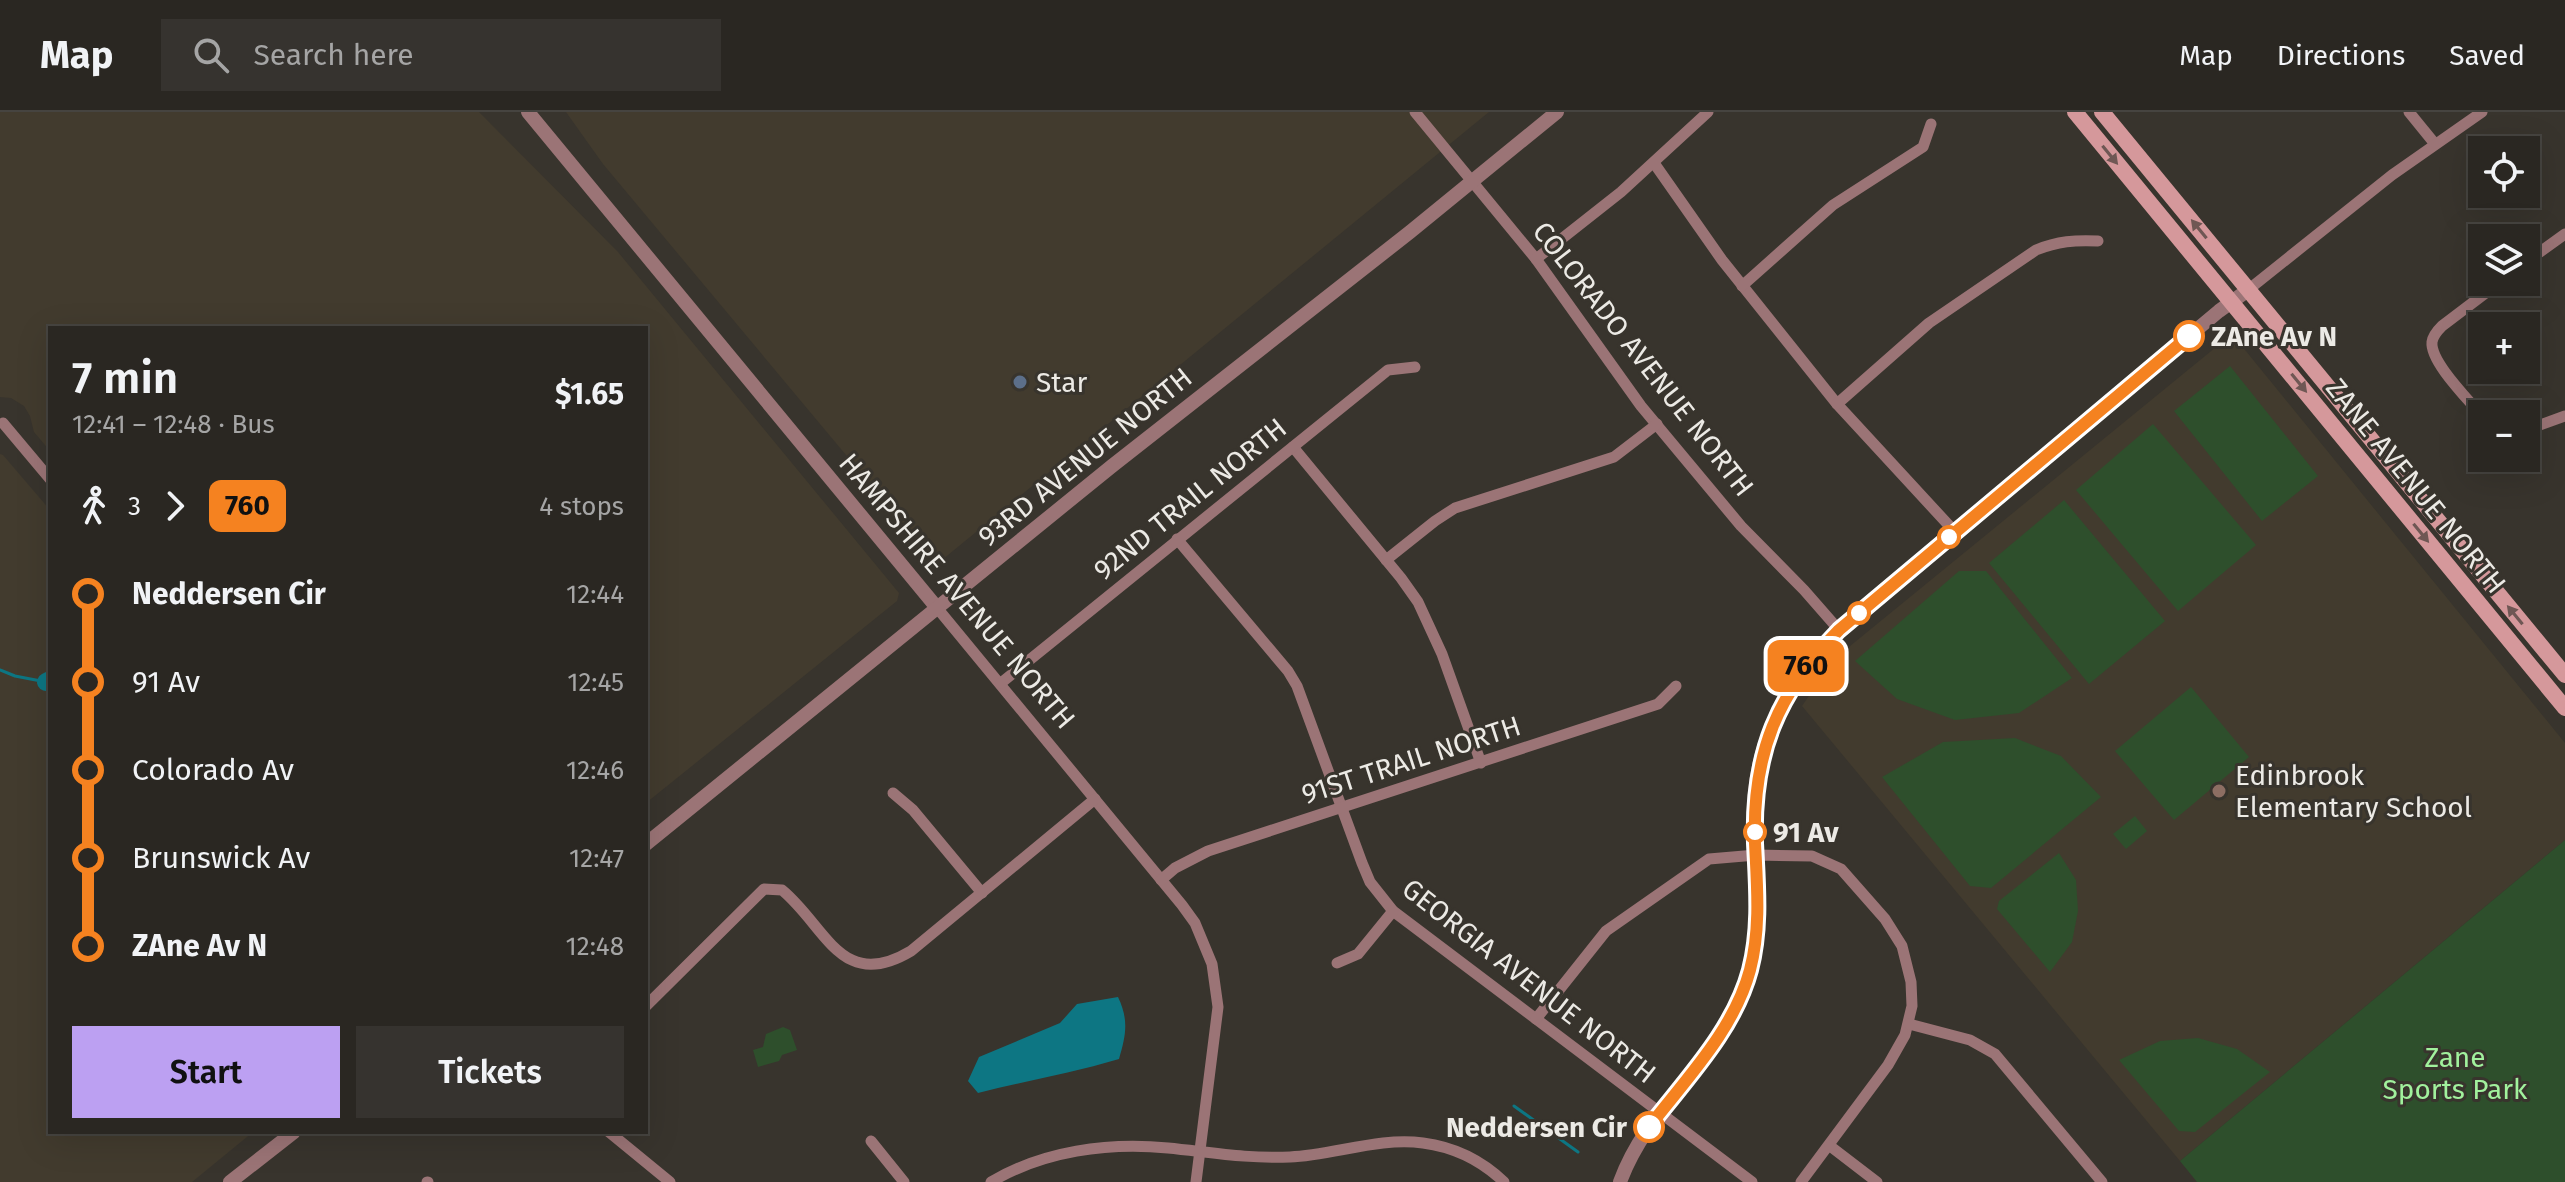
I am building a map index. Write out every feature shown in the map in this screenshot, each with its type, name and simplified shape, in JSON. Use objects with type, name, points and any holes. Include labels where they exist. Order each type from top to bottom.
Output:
[{"type":"main road","name":"ZANE AVENUE NORTH","points":[[2075,112],[2565,708]]},
{"type":"main road","name":"ZANE AVENUE NORTH","points":[[2102,112],[2565,675]]},
{"type":"street","name":"HAMPSHIRE AVENUE NORTH","points":[[528,112],[1001,683],[1195,923],[1212,964],[1216,985],[1216,1029],[1196,1182]]},
{"type":"street","name":"COLORADO AVENUE NORTH","points":[[1415,112],[1536,259],[1657,424],[1741,526],[1799,584],[1839,630]]},
{"type":"street","name":"93RD AVENUE NORTH","points":[[648,842],[1112,466],[1557,112]]},
{"type":"street","points":[[1536,259],[1654,163],[1708,112]]},
{"type":"street","points":[[2409,112],[2435,144]]},
{"type":"street","points":[[1620,1182],[1636,1148],[1718,1036],[1744,991],[1757,930],[1756,779],[1769,732],[1803,670],[1839,630],[2232,301],[2435,144],[2482,112]]},
{"type":"street","points":[[1742,286],[1833,205],[1923,147],[1931,124]]},
{"type":"street","points":[[1654,163],[1742,286],[1837,404],[1955,532]]},
{"type":"street","points":[[2540,252],[2565,234]]},
{"type":"street","points":[[1837,404],[1929,323],[2036,250],[2070,240],[2098,241]]},
{"type":"street","points":[[2469,400],[2438,361],[2432,342],[2442,326],[2482,296]]},
{"type":"street","name":"92ND TRAIL NORTH","points":[[1001,683],[1388,370],[1415,367]]},
{"type":"street","points":[[2540,425],[2565,416]]},
{"type":"street","points":[[3,423],[48,477]]},
{"type":"street","points":[[1386,560],[1455,508],[1614,457],[1657,424]]},
{"type":"street","points":[[1293,447],[1418,602],[1431,627],[1481,763]]},
{"type":"street","name":"GEORGIA AVENUE NORTH","points":[[1177,539],[1288,671],[1304,703],[1370,882],[1393,911],[1752,1182]]},
{"type":"street","name":"91ST TRAIL NORTH","points":[[1161,880],[1190,858],[1208,851],[1658,704],[1676,686]]},
{"type":"street","points":[[893,793],[913,810],[982,893]]},
{"type":"street","points":[[648,1004],[764,889],[782,890],[839,953],[852,961],[883,964],[911,951],[1095,799]]},
{"type":"street","points":[[1536,1019],[1592,946],[1622,917],[1709,859],[1756,855],[1812,856],[1841,869],[1885,919],[1902,946],[1911,982],[1912,1006],[1909,1024],[1893,1058],[1805,1178]]},
{"type":"street","points":[[1337,963],[1358,954],[1393,911]]},
{"type":"street","points":[[1909,1024],[1970,1040],[1995,1054],[2102,1182]]},
{"type":"street","points":[[230,1182],[291,1134]]},
{"type":"street","points":[[611,1134],[670,1182]]},
{"type":"street","points":[[871,1141],[904,1182]]},
{"type":"street","points":[[991,1182],[1028,1164],[1062,1153],[1098,1148],[1166,1148],[1245,1158],[1292,1157],[1378,1144],[1423,1143],[1466,1155],[1486,1166],[1504,1182]]},
{"type":"street","points":[[1830,1146],[1877,1182]]},
{"type":"shaded area","points":[[0,112],[479,112],[618,252],[899,593],[897,601],[648,801],[648,326],[48,326],[48,449],[34,432],[24,406],[11,398],[0,397]]},
{"type":"shaded area","points":[[566,112],[1489,112],[937,564],[603,164]]},
{"type":"shaded area","name":"Edinbrook Elementary School","points":[[2232,334],[2565,743],[2565,840],[2180,1161],[1802,706],[1844,651]]},
{"type":"shaded area","points":[[0,454],[48,508],[48,1134],[251,1134],[192,1182],[0,1182]]},
{"type":"green space","points":[[2230,366],[2318,476],[2262,521],[2174,411]]},
{"type":"green space","points":[[2153,424],[2256,545],[2178,611],[2076,490]]},
{"type":"green space","points":[[2064,500],[2165,621],[2089,684],[1989,563]]},
{"type":"green space","points":[[1959,571],[1986,571],[2072,678],[2019,713],[1955,720],[1897,699],[1855,661]]},
{"type":"green space","points":[[2191,687],[2249,757],[2174,820],[2115,751]]},
{"type":"green space","points":[[2015,738],[2061,756],[2101,797],[1991,888],[1970,886],[1882,777],[1943,742]]},
{"type":"green space","points":[[2135,816],[2147,831],[2126,849],[2113,834]]},
{"type":"green space","name":"Zane Sports Park","points":[[2565,840],[2565,1182],[2197,1182],[2180,1161]]},
{"type":"green space","points":[[2059,853],[2076,880],[2078,911],[2072,942],[2050,972],[1997,909],[1999,901]]},
{"type":"green space","points":[[783,1027],[790,1030],[797,1050],[782,1055],[779,1061],[758,1067],[753,1050],[763,1047],[766,1034]]},
{"type":"green space","points":[[2198,1038],[2237,1049],[2270,1072],[2195,1132],[2179,1131],[2119,1060],[2160,1041]]},
{"type":"water","points":[[1118,997],[1125,1028],[1119,1059],[978,1093],[968,1081],[979,1057],[1060,1023],[1077,1004]]},
{"type":"waterway","points":[[0,670],[46,682]]},
{"type":"waterway","points":[[1514,1106],[1578,1152]]},
{"type":"bus line","name":"760","points":[[1649,1127],[1718,1036],[1744,991],[1757,930],[1756,779],[1769,732],[1803,670],[1839,630],[2189,336]]},
{"type":"place","name":"ZAne Av N","points":[[2189,336]]},
{"type":"place","name":"Star","points":[[1020,382]]},
{"type":"place","name":"Edinbrook Elementary School","points":[[2219,791]]},
{"type":"place","name":"91 Av","points":[[1755,832]]},
{"type":"place","name":"Neddersen Cir","points":[[1649,1127]]}]
